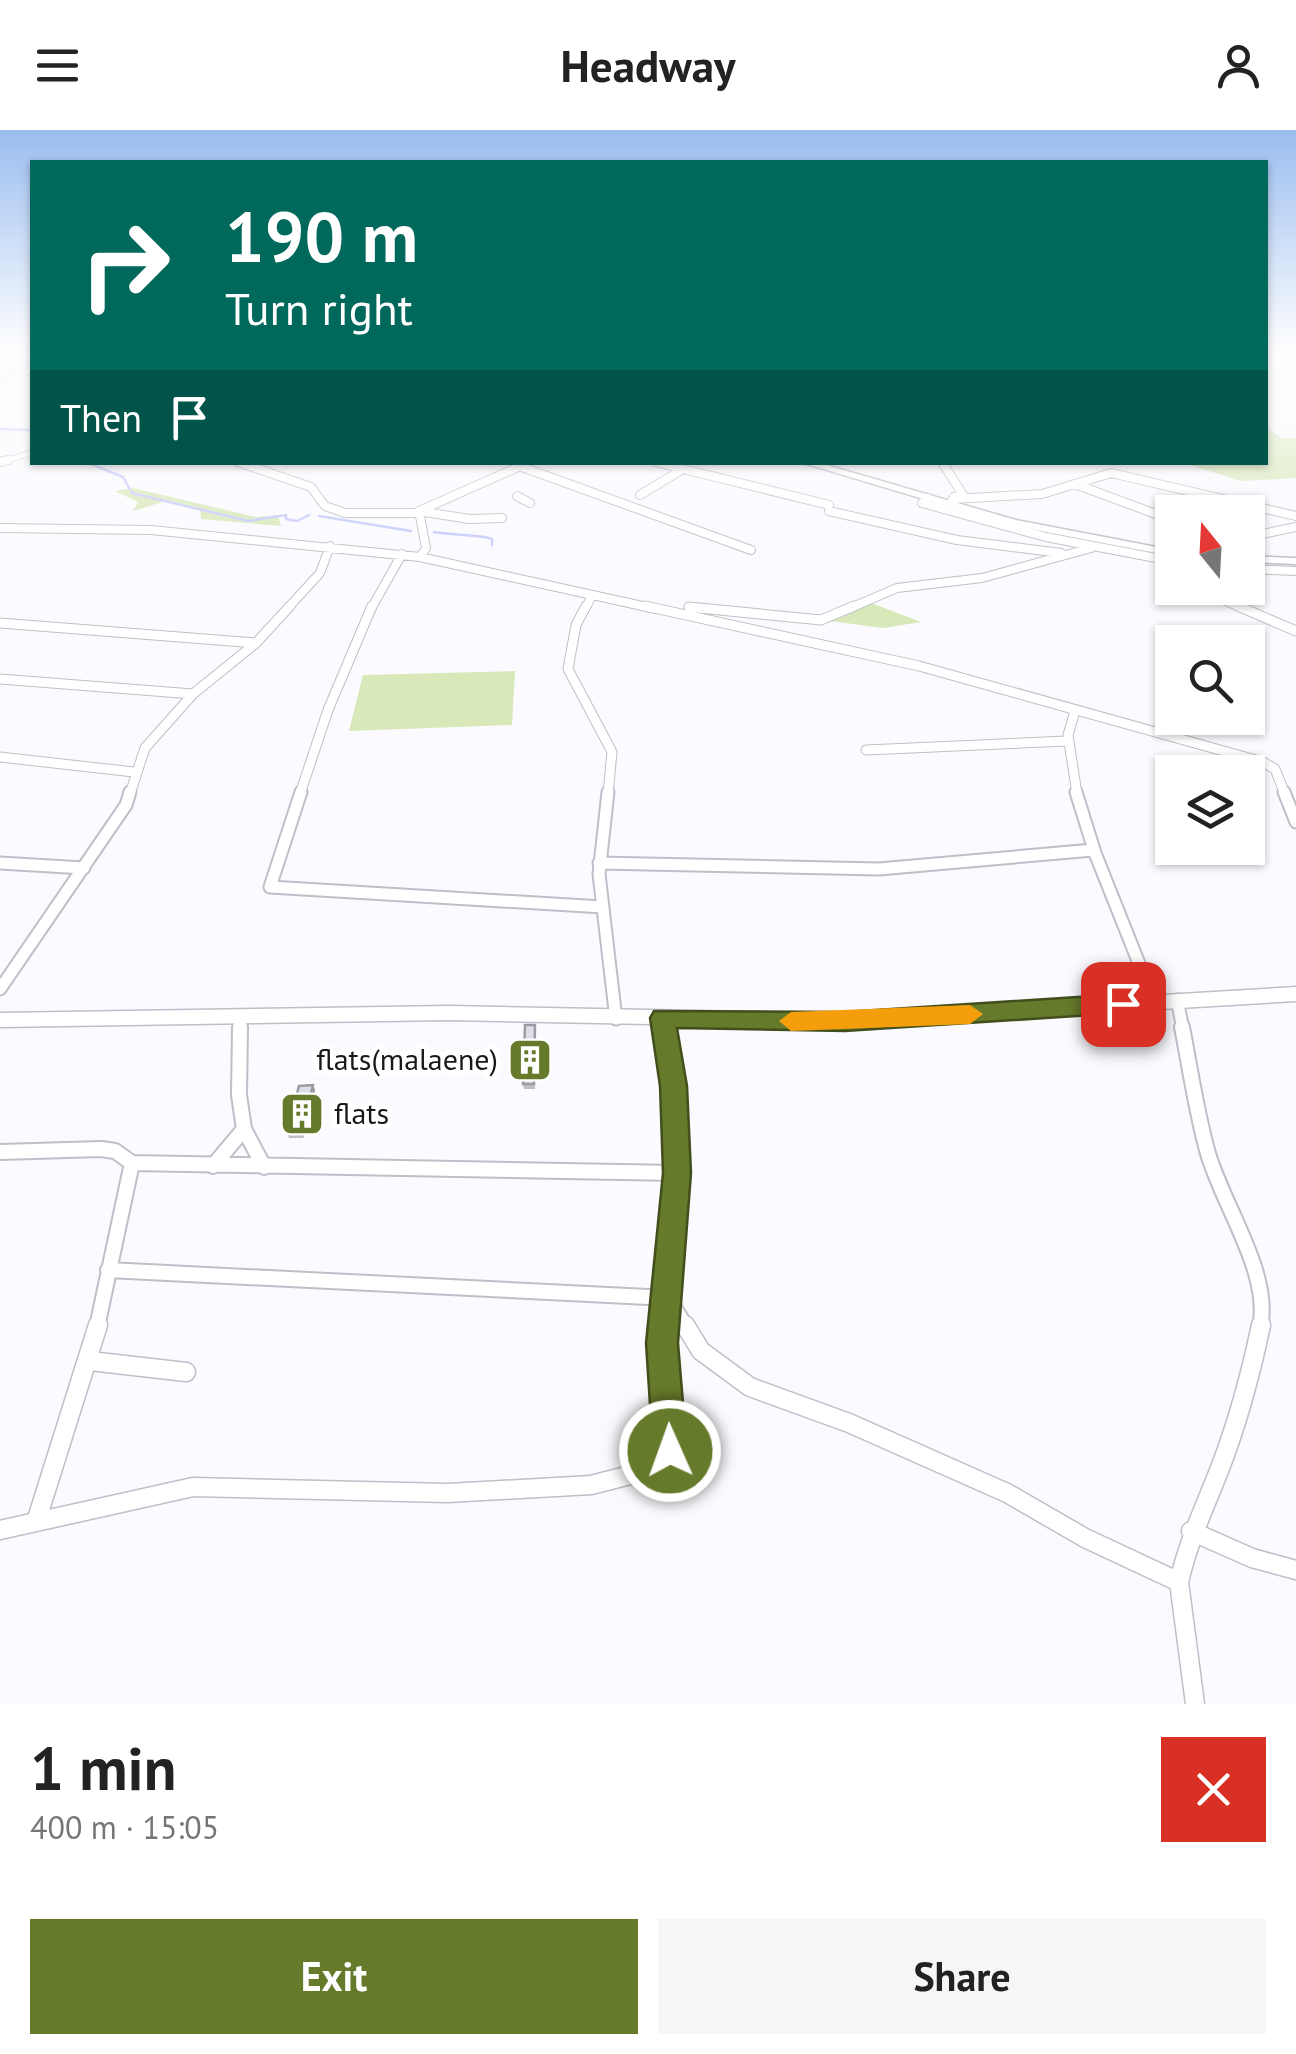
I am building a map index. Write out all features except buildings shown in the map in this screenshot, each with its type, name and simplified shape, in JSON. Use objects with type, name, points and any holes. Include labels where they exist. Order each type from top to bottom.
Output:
[{"type":"main road","points":[[814,465],[1074,537],[1155,549]]},
{"type":"main road","points":[[1265,560],[1296,561]]},
{"type":"main road","points":[[0,1020],[449,1014],[845,1022],[1296,994]]},
{"type":"street","points":[[0,462],[30,454]]},
{"type":"street","points":[[247,465],[312,487],[325,506],[345,513],[361,516],[418,512],[469,519],[502,518]]},
{"type":"street","points":[[418,512],[523,465]]},
{"type":"street","points":[[528,465],[751,550]]},
{"type":"street","points":[[666,465],[957,540],[1064,554]]},
{"type":"street","points":[[944,465],[963,495],[951,501]]},
{"type":"street","points":[[640,495],[684,470]]},
{"type":"street","points":[[951,501],[1015,498],[1111,473],[1204,495]]},
{"type":"street","points":[[1075,484],[1155,514]]},
{"type":"street","points":[[517,496],[530,503]]},
{"type":"street","points":[[928,498],[922,503],[1091,548],[1155,558]]},
{"type":"street","points":[[1265,509],[1296,516]]},
{"type":"street","points":[[418,512],[426,548],[420,557]]},
{"type":"street","points":[[1265,533],[1296,527]]},
{"type":"street","points":[[0,528],[150,530],[402,554],[919,666],[1263,762],[1275,769],[1296,822]]},
{"type":"street","points":[[0,989],[126,805],[145,748],[193,694],[256,643],[320,573],[330,546]]},
{"type":"street","points":[[650,607],[821,620],[897,588],[982,578],[1091,548]]},
{"type":"street","points":[[402,554],[372,606],[328,710],[270,887],[603,907]]},
{"type":"street","points":[[1265,570],[1296,571]]},
{"type":"street","points":[[592,596],[576,625],[568,669],[612,752],[611,793],[600,863],[616,1019]]},
{"type":"street","points":[[1236,605],[1296,631]]},
{"type":"street","points":[[0,623],[72,632],[256,643]]},
{"type":"street","points":[[0,679],[193,694]]},
{"type":"street","points":[[1075,711],[1066,741],[1093,850],[1154,1001]]},
{"type":"street","points":[[866,750],[1066,741]]},
{"type":"street","points":[[0,757],[134,772]]},
{"type":"street","points":[[600,863],[878,869],[1093,850]]},
{"type":"street","points":[[0,863],[84,868]]},
{"type":"street","points":[[1177,1000],[1207,1152],[1259,1285],[1264,1310],[1245,1394],[1191,1531],[1178,1582],[1195,1704]]},
{"type":"street","points":[[240,1016],[244,1128],[264,1167]]},
{"type":"street","points":[[0,1530],[192,1487],[449,1494],[621,1480],[663,1464],[670,1451],[662,1343],[677,1173],[674,1086],[663,1018]]},
{"type":"street","points":[[213,1166],[244,1128]]},
{"type":"street","points":[[0,1152],[101,1149],[115,1151],[132,1163],[213,1166],[677,1173]]},
{"type":"street","points":[[36,1522],[90,1361],[132,1163]]},
{"type":"street","points":[[108,1270],[668,1298]]},
{"type":"street","points":[[668,1298],[702,1351],[750,1387],[849,1423],[990,1486],[1178,1582]]},
{"type":"street","points":[[90,1361],[186,1372]]},
{"type":"street","points":[[1191,1531],[1252,1558],[1296,1570]]},
{"type":"green space","points":[[1268,429],[1282,438],[1296,438],[1296,478],[1241,481],[1190,465],[1268,465]]},
{"type":"green space","points":[[133,488],[256,517],[278,515],[281,526],[201,519],[200,508],[166,501],[133,511],[138,502],[115,491]]},
{"type":"green space","points":[[871,603],[921,622],[883,628],[830,621]]},
{"type":"green space","points":[[515,671],[512,725],[349,731],[363,675]]},
{"type":"waterway","points":[[0,429],[30,430]]},
{"type":"waterway","points":[[93,465],[123,477],[132,493],[248,521],[286,515],[286,519],[297,521],[309,515]]},
{"type":"waterway","points":[[319,516],[411,531]]},
{"type":"waterway","points":[[434,532],[488,538],[492,545]]},
{"type":"slow traffic","points":[[791,1021],[845,1022],[970,1014]]},
{"type":"place","name":"flats(malaene)","points":[[530,1060]]},
{"type":"place","name":"flats","points":[[302,1114]]},
{"type":"route","points":[[670,1451],[662,1343],[677,1173],[674,1086],[663,1018],[845,1022],[1123,1004]]}]
